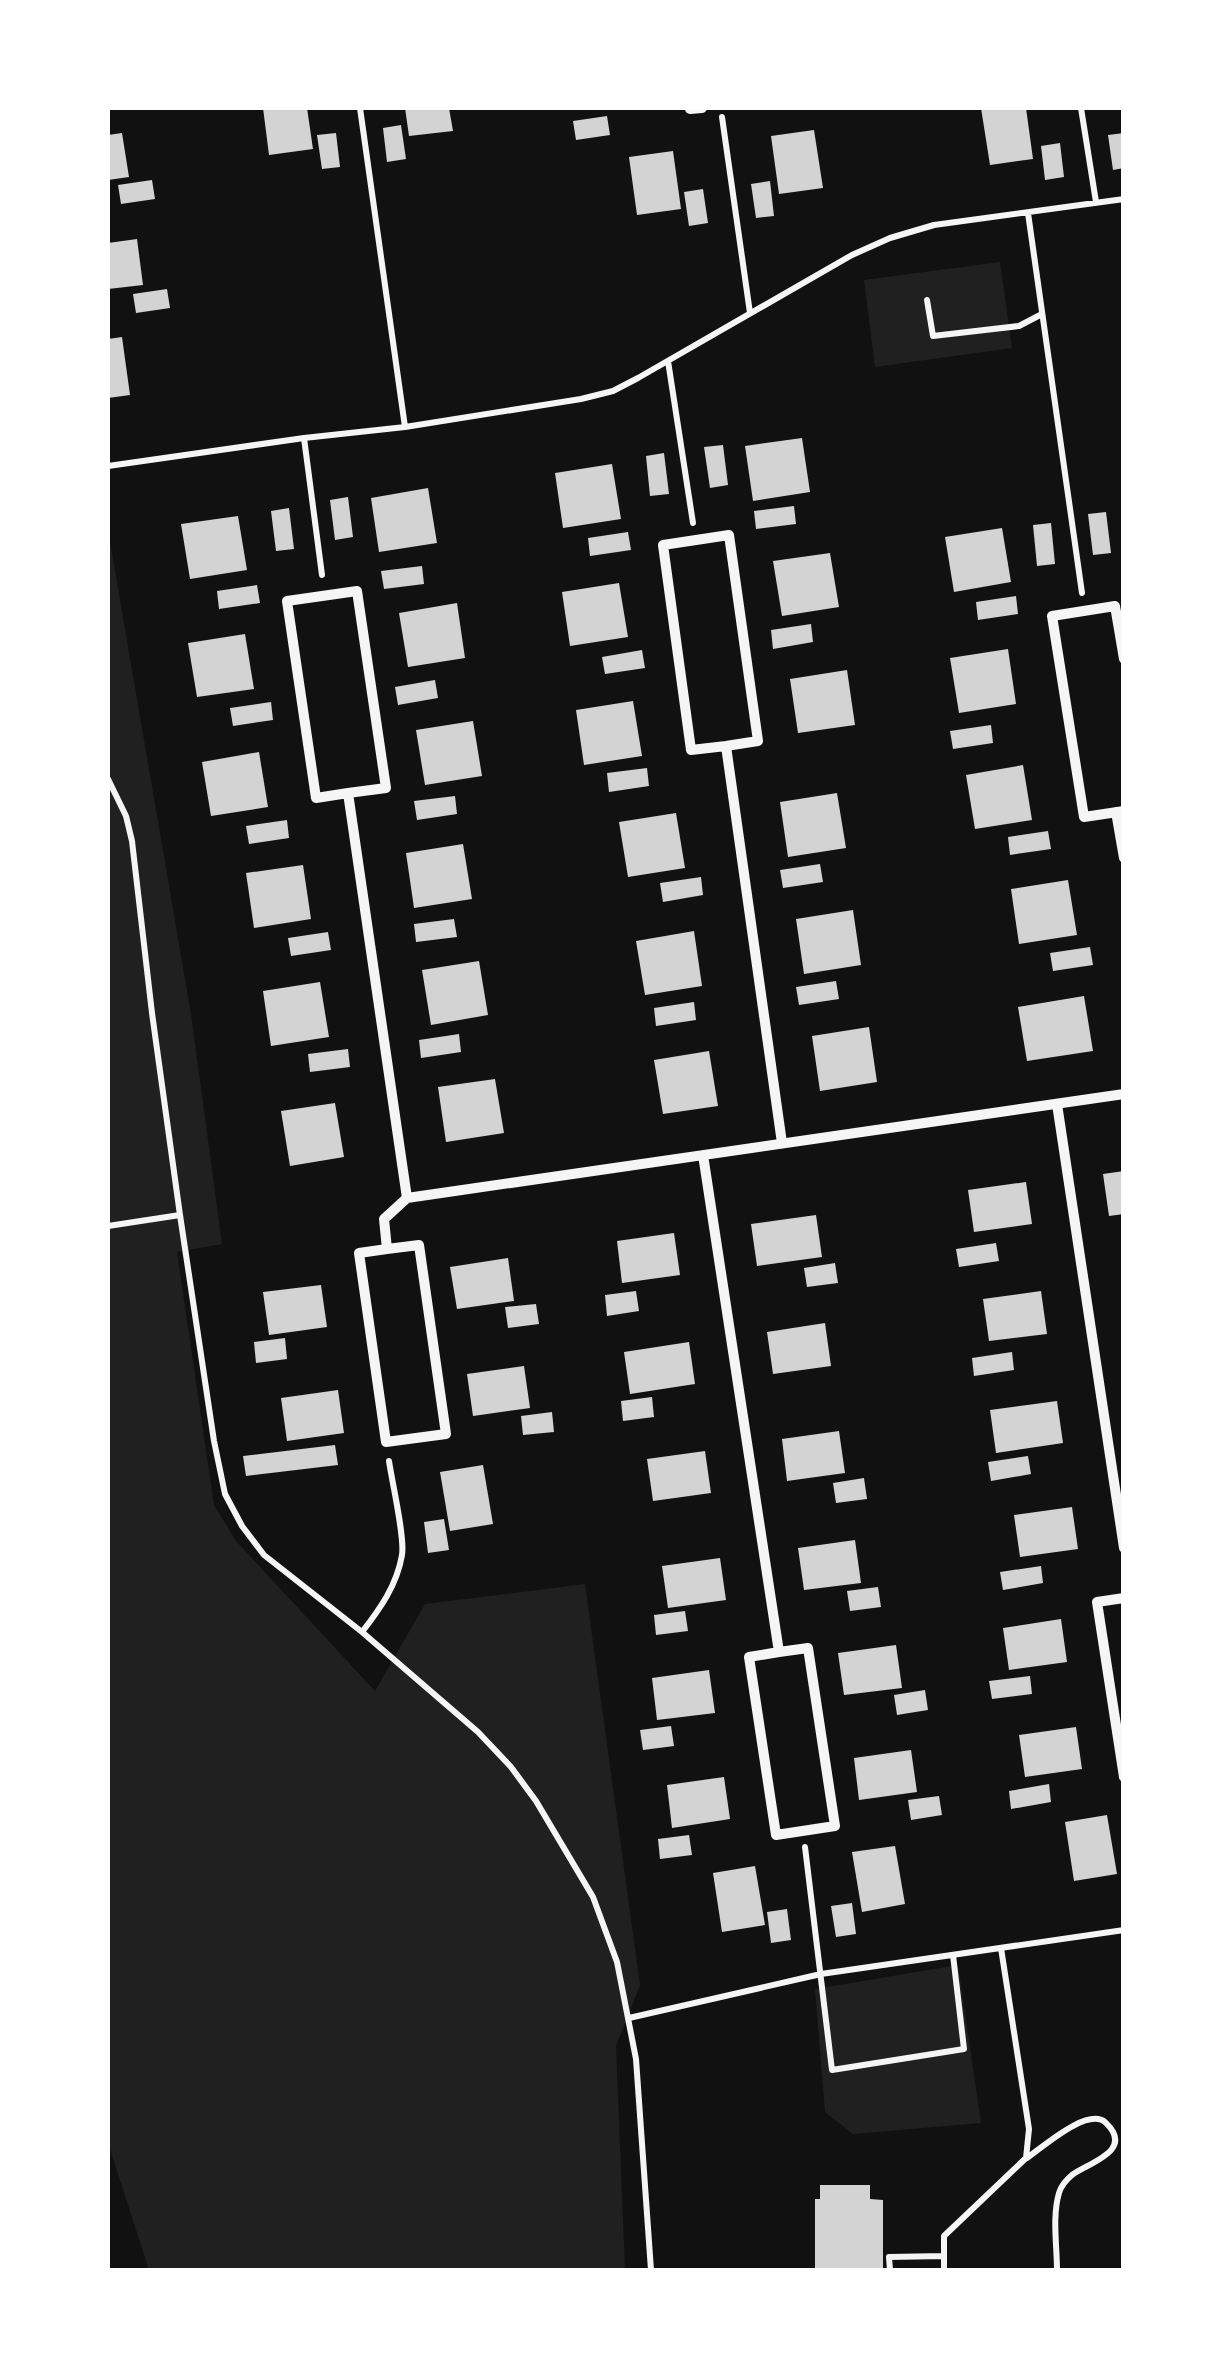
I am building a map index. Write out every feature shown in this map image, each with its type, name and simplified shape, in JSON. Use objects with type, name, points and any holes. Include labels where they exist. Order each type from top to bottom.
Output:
[{"type":"street","points":[[690,108],[702,108]]},
{"type":"street","points":[[729,535],[758,741],[726,746],[692,750],[663,545],[729,535]]},
{"type":"street","points":[[356,591],[386,788],[348,793],[316,798],[287,601],[356,591]]},
{"type":"street","points":[[1124,659],[1115,606],[1052,616],[1084,817],[1120,812],[1124,858]]},
{"type":"street","points":[[726,746],[782,1143]]},
{"type":"street","points":[[348,793],[408,1198]]},
{"type":"street","points":[[387,1249],[384,1219],[408,1198],[1124,1094]]},
{"type":"street","points":[[1057,1104],[1124,1548]]},
{"type":"street","points":[[704,1155],[779,1652]]},
{"type":"street","points":[[419,1245],[446,1434],[386,1442],[359,1253],[387,1249],[419,1245]]},
{"type":"street","points":[[1124,1598],[1098,1602],[1124,1777]]},
{"type":"street","points":[[808,1648],[835,1826],[776,1836],[749,1657],[779,1652],[808,1648]]},
{"type":"path","points":[[360,108],[405,427]]},
{"type":"path","points":[[720,108],[750,314]]},
{"type":"path","points":[[1081,108],[1096,202]]},
{"type":"path","points":[[108,466],[581,400],[613,391],[852,255],[890,238],[934,225],[1124,199]]},
{"type":"path","points":[[1028,213],[1084,610]]},
{"type":"path","points":[[928,300],[933,336],[1018,326],[1042,314]]},
{"type":"path","points":[[668,361],[695,540]]},
{"type":"path","points":[[304,438],[325,595]]},
{"type":"path","points":[[108,779],[126,816],[132,841],[180,1216],[224,1494],[264,1555],[362,1632],[478,1732],[536,1801],[593,1898],[618,1962],[636,2060],[651,2270]]},
{"type":"path","points":[[108,1226],[180,1216]]},
{"type":"path","points":[[362,1632],[394,1583],[403,1552],[386,1442]]},
{"type":"path","points":[[803,1831],[832,2070],[964,2049],[953,1955]]},
{"type":"path","points":[[629,2018],[822,1974],[1124,1930]]},
{"type":"path","points":[[1001,1948],[1030,2129],[1026,2158]]},
{"type":"path","points":[[944,2270],[944,2236],[1026,2158],[1082,2121],[1095,2117],[1107,2123],[1115,2141],[1111,2151],[1100,2160],[1063,2183],[1056,2206],[1057,2270]]},
{"type":"path","points":[[890,2270],[890,2257],[944,2256]]},
{"type":"shaded area","points":[[1000,262],[1012,348],[875,367],[864,280]]},
{"type":"shaded area","points":[[108,530],[191,1014],[222,1244],[177,1252],[214,1505],[236,1541],[375,1691],[425,1604],[585,1584],[640,1985],[616,2046],[625,2270],[149,2270],[108,2143]]},
{"type":"shaded area","points":[[958,1965],[981,2123],[853,2134],[825,2112],[815,1989]]},
{"type":"building","points":[[263,108],[307,108],[313,149],[269,155]]},
{"type":"building","points":[[405,108],[449,108],[453,131],[409,136]]},
{"type":"building","points":[[981,108],[1026,108],[1033,159],[990,165]]},
{"type":"building","points":[[607,116],[610,135],[576,140],[573,121]]},
{"type":"building","points":[[401,125],[406,159],[387,162],[383,128]]},
{"type":"building","points":[[814,130],[823,188],[779,194],[771,136]]},
{"type":"building","points":[[122,133],[129,177],[108,180],[108,135]]},
{"type":"building","points":[[336,133],[340,167],[322,169],[317,135]]},
{"type":"building","points":[[1124,133],[1124,168],[1113,170],[1108,135]]},
{"type":"building","points":[[1060,143],[1064,177],[1045,180],[1041,146]]},
{"type":"building","points":[[673,151],[681,209],[637,215],[629,157]]},
{"type":"building","points":[[152,180],[155,199],[121,204],[118,185]]},
{"type":"building","points":[[770,181],[774,216],[756,218],[751,184]]},
{"type":"building","points":[[703,189],[708,223],[689,226],[684,192]]},
{"type":"building","points":[[137,239],[143,285],[108,289],[108,243]]},
{"type":"building","points":[[167,289],[170,308],[136,313],[133,294]]},
{"type":"building","points":[[122,337],[130,395],[108,398],[108,339]]},
{"type":"building","points":[[802,438],[810,492],[753,501],[745,446]]},
{"type":"building","points":[[723,445],[728,485],[710,488],[704,447]]},
{"type":"building","points":[[664,453],[669,494],[650,496],[646,456]]},
{"type":"building","points":[[612,464],[621,519],[563,528],[555,473]]},
{"type":"building","points":[[428,488],[437,543],[379,552],[371,498]]},
{"type":"building","points":[[348,497],[353,537],[335,540],[330,500]]},
{"type":"building","points":[[794,506],[796,524],[756,529],[754,511]]},
{"type":"building","points":[[289,508],[294,549],[276,551],[271,511]]},
{"type":"building","points":[[1106,512],[1111,553],[1093,555],[1088,514]]},
{"type":"building","points":[[238,516],[247,570],[190,579],[181,524]]},
{"type":"building","points":[[1051,523],[1055,564],[1037,566],[1033,525]]},
{"type":"building","points":[[1002,528],[1011,582],[954,592],[945,537]]},
{"type":"building","points":[[628,532],[631,550],[590,556],[588,538]]},
{"type":"building","points":[[830,553],[839,607],[782,616],[773,561]]},
{"type":"building","points":[[422,566],[424,584],[384,589],[381,571]]},
{"type":"building","points":[[619,583],[628,637],[570,646],[562,592]]},
{"type":"building","points":[[257,585],[260,603],[219,609],[217,591]]},
{"type":"building","points":[[1016,596],[1018,614],[978,620],[976,602]]},
{"type":"building","points":[[457,603],[465,658],[408,667],[399,613]]},
{"type":"building","points":[[811,624],[813,642],[773,649],[771,630]]},
{"type":"building","points":[[245,634],[254,689],[197,697],[188,643]]},
{"type":"building","points":[[1008,649],[1016,704],[959,713],[950,658]]},
{"type":"building","points":[[642,650],[645,668],[605,674],[602,657]]},
{"type":"building","points":[[847,670],[855,725],[798,733],[790,679]]},
{"type":"building","points":[[435,680],[438,698],[398,705],[395,687]]},
{"type":"building","points":[[633,701],[642,756],[584,765],[576,710]]},
{"type":"building","points":[[271,702],[273,720],[233,726],[230,708]]},
{"type":"building","points":[[473,721],[482,776],[425,785],[416,730]]},
{"type":"building","points":[[991,725],[993,743],[953,749],[950,731]]},
{"type":"building","points":[[259,752],[268,807],[211,816],[202,762]]},
{"type":"building","points":[[1023,765],[1032,820],[975,829],[966,775]]},
{"type":"building","points":[[647,768],[649,786],[609,792],[607,773]]},
{"type":"building","points":[[837,793],[846,848],[788,857],[780,802]]},
{"type":"building","points":[[455,796],[457,814],[417,820],[414,801]]},
{"type":"building","points":[[676,813],[685,868],[628,877],[619,822]]},
{"type":"building","points":[[287,820],[289,838],[249,844],[246,826]]},
{"type":"building","points":[[1048,831],[1051,849],[1010,855],[1008,837]]},
{"type":"building","points":[[463,844],[472,899],[414,908],[406,853]]},
{"type":"building","points":[[820,864],[823,882],[783,888],[780,870]]},
{"type":"building","points":[[303,865],[311,919],[254,928],[246,873]]},
{"type":"building","points":[[701,877],[703,895],[663,902],[660,883]]},
{"type":"building","points":[[1068,880],[1077,935],[1019,944],[1011,889]]},
{"type":"building","points":[[853,910],[861,965],[804,974],[796,919]]},
{"type":"building","points":[[454,919],[457,937],[416,942],[414,924]]},
{"type":"building","points":[[694,931],[702,986],[645,995],[636,941]]},
{"type":"building","points":[[328,932],[331,950],[291,956],[288,938]]},
{"type":"building","points":[[1090,947],[1093,965],[1053,971],[1050,953]]},
{"type":"building","points":[[479,961],[488,1015],[431,1025],[422,970]]},
{"type":"building","points":[[836,981],[839,999],[799,1005],[796,987]]},
{"type":"building","points":[[320,982],[329,1037],[271,1046],[263,991]]},
{"type":"building","points":[[1084,996],[1093,1051],[1027,1061],[1018,1007]]},
{"type":"building","points":[[694,1002],[696,1020],[656,1026],[654,1008]]},
{"type":"building","points":[[869,1027],[877,1082],[820,1091],[812,1036]]},
{"type":"building","points":[[459,1034],[461,1052],[421,1058],[419,1040]]},
{"type":"building","points":[[348,1049],[350,1067],[310,1072],[308,1054]]},
{"type":"building","points":[[709,1051],[718,1106],[663,1114],[654,1060]]},
{"type":"building","points":[[495,1079],[504,1133],[446,1142],[438,1087]]},
{"type":"building","points":[[335,1103],[344,1157],[290,1166],[281,1111]]},
{"type":"building","points":[[1124,1171],[1124,1214],[1109,1216],[1103,1174]]},
{"type":"building","points":[[1026,1182],[1032,1224],[974,1232],[968,1190]]},
{"type":"building","points":[[816,1215],[822,1257],[757,1266],[751,1224]]},
{"type":"building","points":[[674,1233],[680,1275],[622,1283],[617,1241]]},
{"type":"building","points":[[996,1243],[999,1261],[959,1267],[956,1249]]},
{"type":"building","points":[[508,1258],[514,1301],[457,1309],[450,1267]]},
{"type":"building","points":[[835,1263],[838,1283],[807,1287],[804,1268]]},
{"type":"building","points":[[321,1285],[327,1327],[269,1335],[263,1292]]},
{"type":"building","points":[[636,1291],[639,1311],[607,1316],[605,1295]]},
{"type":"building","points":[[1041,1291],[1047,1334],[989,1341],[983,1299]]},
{"type":"building","points":[[536,1304],[539,1324],[508,1328],[505,1307]]},
{"type":"building","points":[[825,1323],[831,1366],[773,1374],[767,1332]]},
{"type":"building","points":[[285,1338],[287,1359],[256,1363],[254,1342]]},
{"type":"building","points":[[689,1342],[695,1384],[630,1394],[624,1352]]},
{"type":"building","points":[[1012,1352],[1014,1370],[974,1376],[972,1358]]},
{"type":"building","points":[[524,1366],[530,1408],[473,1416],[467,1374]]},
{"type":"building","points":[[338,1390],[344,1433],[287,1441],[281,1398]]},
{"type":"building","points":[[652,1397],[654,1417],[623,1421],[621,1401]]},
{"type":"building","points":[[1057,1401],[1063,1443],[996,1453],[990,1410]]},
{"type":"building","points":[[552,1412],[554,1432],[523,1435],[521,1416]]},
{"type":"building","points":[[839,1431],[845,1473],[787,1481],[782,1439]]},
{"type":"building","points":[[335,1445],[338,1465],[246,1476],[243,1456]]},
{"type":"building","points":[[705,1451],[711,1493],[653,1501],[647,1459]]},
{"type":"building","points":[[1028,1456],[1031,1474],[991,1481],[988,1462]]},
{"type":"building","points":[[483,1465],[493,1524],[450,1531],[440,1472]]},
{"type":"building","points":[[864,1478],[867,1499],[836,1503],[833,1483]]},
{"type":"building","points":[[1072,1507],[1078,1549],[1020,1557],[1014,1515]]},
{"type":"building","points":[[444,1519],[449,1550],[428,1553],[424,1522]]},
{"type":"building","points":[[855,1540],[861,1583],[804,1590],[798,1548]]},
{"type":"building","points":[[720,1558],[726,1600],[668,1608],[662,1566]]},
{"type":"building","points":[[1041,1566],[1043,1583],[1003,1590],[1000,1572]]},
{"type":"building","points":[[878,1587],[881,1607],[850,1611],[847,1591]]},
{"type":"building","points":[[685,1611],[688,1631],[656,1635],[654,1615]]},
{"type":"building","points":[[1061,1619],[1067,1662],[1009,1670],[1003,1628]]},
{"type":"building","points":[[896,1645],[902,1688],[844,1695],[838,1653]]},
{"type":"building","points":[[709,1670],[715,1713],[657,1720],[652,1678]]},
{"type":"building","points":[[1030,1676],[1032,1694],[992,1699],[989,1681]]},
{"type":"building","points":[[925,1690],[928,1710],[897,1715],[894,1695]]},
{"type":"building","points":[[671,1726],[674,1746],[643,1750],[640,1730]]},
{"type":"building","points":[[1076,1727],[1082,1769],[1025,1777],[1019,1735]]},
{"type":"building","points":[[911,1750],[917,1792],[859,1800],[854,1758]]},
{"type":"building","points":[[724,1777],[730,1819],[672,1828],[667,1785]]},
{"type":"building","points":[[1049,1784],[1051,1802],[1011,1809],[1009,1791]]},
{"type":"building","points":[[939,1796],[942,1815],[911,1820],[908,1800]]},
{"type":"building","points":[[1107,1815],[1117,1874],[1074,1881],[1065,1822]]},
{"type":"building","points":[[689,1835],[692,1855],[660,1859],[658,1839]]},
{"type":"building","points":[[895,1846],[905,1904],[862,1912],[852,1852]]},
{"type":"building","points":[[755,1866],[765,1925],[722,1932],[713,1873]]},
{"type":"building","points":[[852,1903],[856,1934],[836,1937],[831,1906]]},
{"type":"building","points":[[787,1909],[791,1940],[771,1943],[767,1912]]},
{"type":"building","points":[[820,2185],[870,2185],[870,2199],[883,2200],[883,2270],[815,2270],[815,2199],[820,2199]]}]
